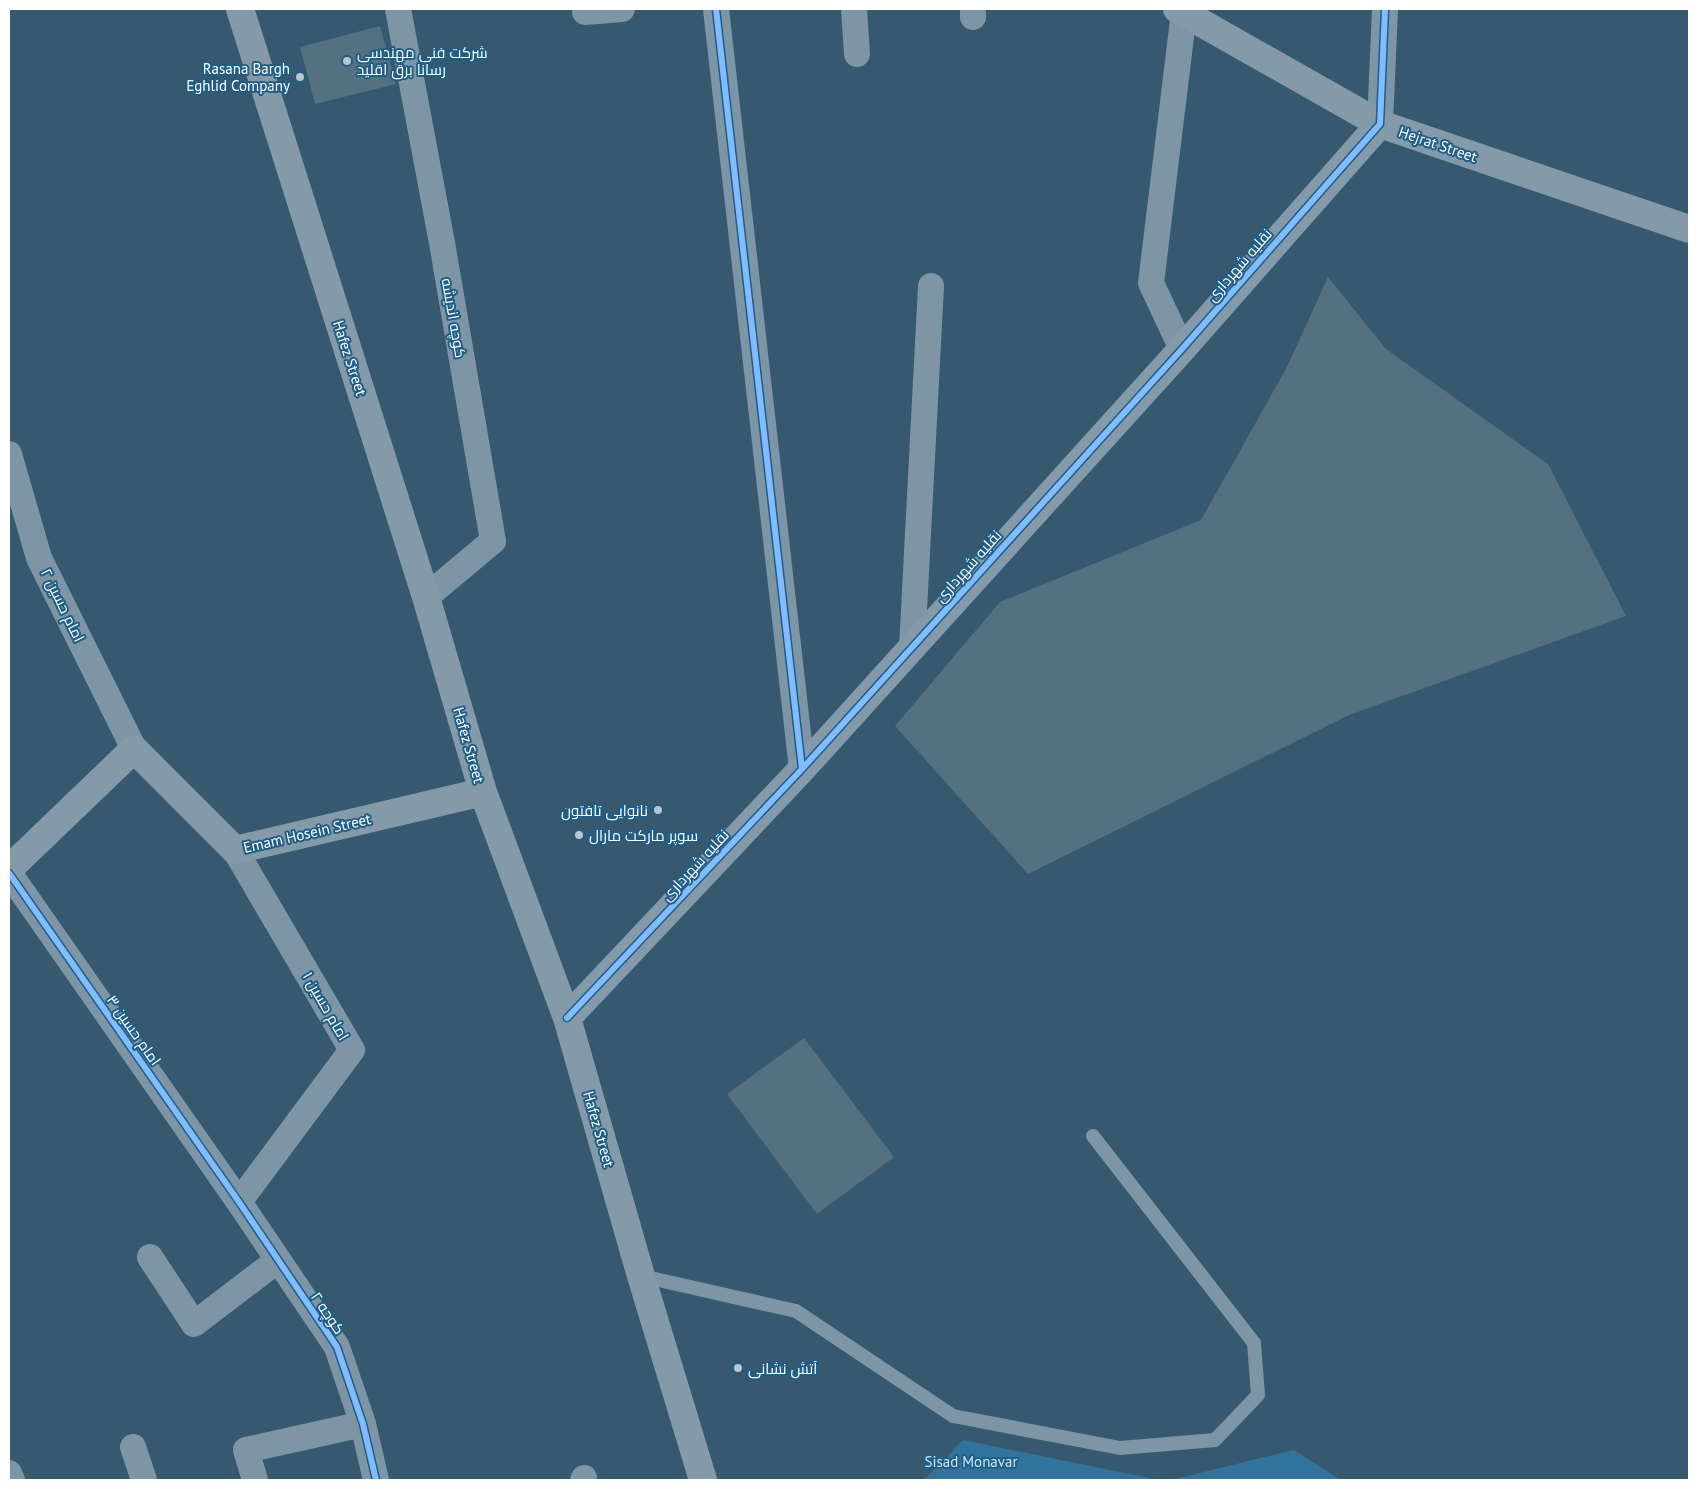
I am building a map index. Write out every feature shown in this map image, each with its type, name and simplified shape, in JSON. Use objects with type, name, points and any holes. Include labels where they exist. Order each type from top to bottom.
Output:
[{"type":"street","name":"Hafez Street","points":[[240,9],[426,598],[483,792],[567,1018],[641,1276],[703,1480]]},
{"type":"street","name":"کوچه اندیشه","points":[[398,9],[493,541],[426,598]]},
{"type":"street","points":[[585,12],[622,9]]},
{"type":"street","points":[[716,9],[802,769]]},
{"type":"street","points":[[854,9],[857,54]]},
{"type":"street","points":[[1380,124],[1385,9]]},
{"type":"street","points":[[1180,11],[1151,283],[1182,349]]},
{"type":"street","name":"Hejrat Street","points":[[1180,11],[1380,124],[1689,228]]},
{"type":"street","name":"نقلیه شهرداری","points":[[567,1018],[802,769],[1182,349],[1380,124]]},
{"type":"street","points":[[912,648],[931,286]]},
{"type":"street","name":"امام حسین ۲","points":[[9,454],[39,558],[134,749]]},
{"type":"street","points":[[9,871],[134,749]]},
{"type":"street","name":"Emam Hosein Street","points":[[134,749],[235,850],[483,792]]},
{"type":"street","name":"امام حسین ۱","points":[[235,850],[352,1050],[239,1202]]},
{"type":"street","name":"امام حسین ۳","points":[[9,871],[239,1202]]},
{"type":"street","name":"کوچه ۲","points":[[239,1202],[337,1347],[363,1424],[376,1480]]},
{"type":"street","points":[[150,1257],[194,1324],[278,1260]]},
{"type":"street","points":[[255,1480],[246,1450],[363,1424]]},
{"type":"street","points":[[133,1447],[144,1480]]},
{"type":"street","points":[[9,1473],[12,1480]]},
{"type":"lane","points":[[641,1276],[796,1311],[953,1416],[1120,1448],[1215,1440],[1258,1395],[1254,1342],[1093,1136]]},
{"type":"green space","name":"Sisad Monavar","points":[[963,1440],[1159,1480],[924,1480]]},
{"type":"green space","points":[[1294,1450],[1341,1480],[1171,1480]]},
{"type":"building","name":"شرکت فنی مهندسی رسانا برق اقلید","points":[[380,26],[396,84],[315,104],[300,47]]},
{"type":"building","points":[[1328,277],[1386,349],[1548,464],[1626,616],[1349,715],[1028,874],[895,726],[1000,602],[1201,520],[1287,367]]},
{"type":"building","points":[[804,1038],[894,1157],[817,1214],[727,1094]]},
{"type":"cycle path","points":[[716,9],[802,769]]},
{"type":"cycle path","points":[[567,1018],[802,769],[1182,349],[1380,124],[1385,9]]},
{"type":"cycle path","points":[[9,873],[239,1202],[337,1347],[363,1424],[376,1480]]},
{"type":"place","name":"شرکت فنی مهندسی رسانا برق اقلید","points":[[347,61]]},
{"type":"place","name":"Rasana Bargh Eghlid Company","points":[[300,77]]},
{"type":"place","name":"نانوایی تافتون","points":[[658,810]]},
{"type":"place","name":"سوپر مارکت مارال","points":[[579,835]]},
{"type":"place","name":"آتش نشانی","points":[[738,1368]]}]
